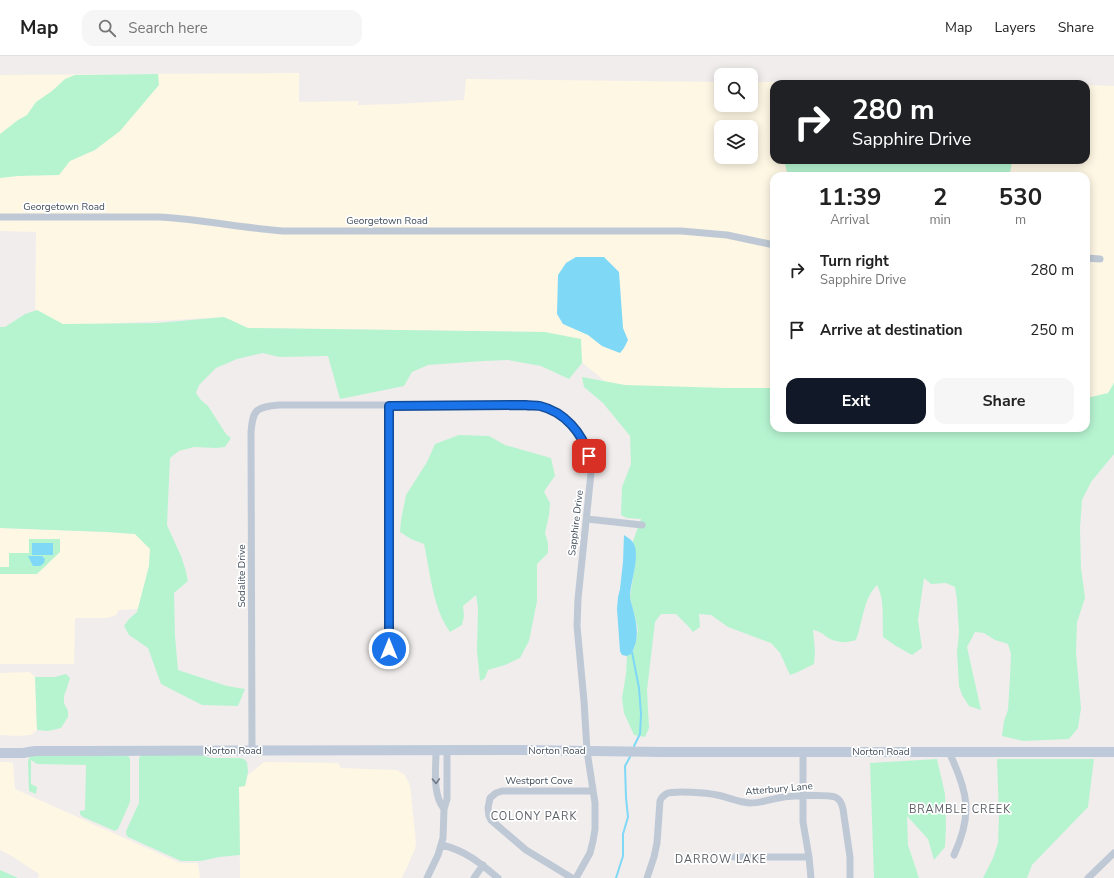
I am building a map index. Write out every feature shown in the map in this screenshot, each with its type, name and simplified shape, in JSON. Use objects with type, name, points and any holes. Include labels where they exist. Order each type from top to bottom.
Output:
[{"type":"street","name":"Georgetown Road","points":[[0,217],[181,218],[283,231],[681,231],[727,235],[770,244]]},
{"type":"street","points":[[1090,258],[1100,259]]},
{"type":"street","name":"Sapphire Drive","points":[[263,407],[278,405],[540,406],[555,412],[570,422],[577,431],[588,451],[591,473],[578,592],[577,634],[584,701],[586,751],[595,803],[595,829],[590,853],[576,878]]},
{"type":"street","points":[[389,406],[389,649]]},
{"type":"street","name":"Sodalite Drive","points":[[252,751],[251,432],[253,416],[255,412],[263,407]]},
{"type":"street","points":[[587,519],[642,525]]},
{"type":"street","name":"Norton Road","points":[[0,753],[22,753],[35,751],[1114,752]]},
{"type":"street","points":[[436,751],[437,796],[444,809]]},
{"type":"street","points":[[427,878],[442,845],[444,809],[447,799],[447,751]]},
{"type":"street","points":[[802,752],[803,822],[811,878]]},
{"type":"street","points":[[949,752],[964,788],[966,805],[964,830],[954,855]]},
{"type":"street","name":"Westport Cove","points":[[572,878],[526,850],[493,822],[489,816],[489,801],[493,794],[502,791],[593,791]]},
{"type":"street","name":"Atterbury Lane","points":[[647,878],[657,843],[660,801],[664,795],[674,793],[716,794],[752,803],[782,797],[802,796],[831,796],[838,799],[843,809],[850,857],[850,878]]},
{"type":"street","points":[[442,845],[453,847],[466,853],[498,878]]},
{"type":"street","points":[[1088,878],[1114,853]]},
{"type":"street","points":[[734,857],[809,857]]},
{"type":"street","points":[[474,878],[483,865]]},
{"type":"shaded area","points":[[299,73],[299,102],[358,101],[358,105],[464,100],[466,79],[714,82],[714,112],[758,112],[758,82],[770,82],[770,164],[1090,164],[1090,85],[1114,86],[1114,398],[1090,398],[1090,172],[770,172],[770,394],[618,392],[545,332],[248,328],[224,317],[35,328],[36,232],[0,231],[0,75]]},
{"type":"shaded area","points":[[0,528],[135,534],[150,549],[149,566],[138,609],[119,610],[116,615],[107,618],[75,618],[74,664],[0,664]]},
{"type":"shaded area","points":[[30,672],[35,677],[37,730],[31,735],[0,735],[0,673]]},
{"type":"shaded area","points":[[0,762],[13,763],[15,789],[180,863],[198,863],[200,878],[38,878],[39,874],[0,850]]},
{"type":"shaded area","points":[[264,762],[338,763],[341,768],[396,770],[404,774],[410,785],[416,842],[415,849],[402,878],[240,878],[239,787],[245,786],[248,775]]},
{"type":"green space","points":[[158,74],[159,85],[120,131],[95,150],[70,161],[59,175],[0,178],[0,134],[27,115],[36,102],[52,91],[65,79],[75,75]]},
{"type":"green space","points":[[785,164],[1012,164],[1010,172],[787,172]]},
{"type":"green space","points":[[37,310],[63,324],[158,323],[224,317],[248,328],[545,332],[581,339],[582,363],[569,379],[541,366],[508,360],[428,365],[412,372],[404,386],[340,399],[328,356],[279,357],[263,353],[237,359],[216,368],[199,385],[196,393],[208,406],[226,434],[231,438],[225,447],[194,447],[179,451],[170,458],[167,525],[181,556],[188,581],[174,593],[175,636],[178,670],[227,686],[245,689],[238,706],[202,705],[161,684],[148,648],[129,635],[124,626],[137,612],[149,566],[150,549],[135,534],[0,528],[0,327],[5,327],[25,314]]},
{"type":"green space","points":[[582,377],[625,385],[770,388],[770,432],[1090,432],[1090,397],[1108,393],[1114,383],[1114,454],[1091,482],[1082,500],[1080,528],[1081,568],[1085,598],[1077,622],[1076,653],[1081,708],[1078,728],[1069,739],[1023,741],[1002,736],[1004,721],[1008,710],[1011,654],[1008,644],[995,640],[984,633],[975,632],[967,647],[981,710],[969,706],[962,695],[959,686],[957,652],[959,633],[955,587],[946,583],[931,584],[924,578],[918,620],[922,648],[912,655],[883,637],[882,604],[880,591],[877,585],[872,591],[866,604],[856,640],[840,642],[830,639],[813,630],[815,651],[814,664],[790,675],[780,653],[771,643],[728,627],[711,615],[699,614],[700,627],[693,632],[676,614],[661,614],[655,622],[647,690],[649,728],[645,737],[634,735],[624,713],[622,698],[627,656],[631,654],[634,649],[638,629],[630,597],[636,555],[633,541],[641,519],[627,518],[621,515],[622,487],[631,464],[630,436],[603,403],[584,387]]},
{"type":"green space","points":[[459,435],[489,436],[505,445],[551,458],[555,476],[544,492],[550,503],[545,533],[548,543],[548,553],[537,564],[537,601],[529,641],[520,658],[505,665],[488,670],[485,678],[480,681],[477,651],[478,608],[476,595],[463,606],[464,616],[462,625],[450,632],[444,623],[436,601],[424,544],[411,539],[400,532],[406,495],[427,462],[435,444]]},
{"type":"green space","points":[[29,539],[60,539],[60,552],[37,574],[0,574],[0,567],[9,567],[9,553],[29,553]]},
{"type":"green space","points":[[66,674],[70,678],[64,696],[64,703],[68,711],[68,717],[61,728],[48,731],[37,730],[35,677],[55,677]]},
{"type":"green space","points":[[142,754],[199,755],[212,758],[240,758],[247,762],[248,772],[245,786],[239,787],[240,855],[219,857],[201,861],[181,861],[128,837],[126,831],[139,803],[139,758]]},
{"type":"green space","points":[[128,755],[130,759],[130,802],[118,829],[115,831],[83,817],[80,814],[80,811],[85,810],[86,765],[37,764],[31,760],[31,784],[37,787],[36,794],[29,791],[28,762],[31,756]]},
{"type":"green space","points":[[937,759],[945,794],[945,847],[934,860],[928,839],[907,816],[908,845],[919,878],[874,878],[870,763]]},
{"type":"green space","points":[[997,759],[1094,759],[1088,807],[1032,865],[1027,878],[983,878],[993,858],[998,843],[999,816]]},
{"type":"green space","points":[[0,870],[18,878],[0,878]]},
{"type":"water","points":[[576,257],[604,257],[619,272],[623,328],[628,340],[620,353],[602,346],[588,335],[563,324],[557,314],[558,275],[566,263]]},
{"type":"water","points":[[624,535],[632,541],[636,552],[630,596],[636,621],[637,637],[631,654],[627,656],[622,655],[620,651],[617,609],[623,562]]},
{"type":"water","points":[[32,543],[53,543],[53,555],[32,555]]},
{"type":"water","points":[[28,556],[42,556],[45,559],[44,563],[40,566],[33,566]]},
{"type":"waterway","points":[[632,652],[639,688],[641,714],[640,734],[634,746]]},
{"type":"waterway","points":[[616,878],[623,856],[623,834],[628,817],[625,766],[630,757]]},
{"type":"district","name":"BRAMBLE CREEK","points":[[960,809]]},
{"type":"district","name":"COLONY PARK","points":[[534,816]]},
{"type":"district","name":"DARROW LAKE","points":[[721,859]]},
{"type":"route","points":[[389,649],[389,406],[540,406],[555,412],[570,422],[581,436],[589,456]]}]
